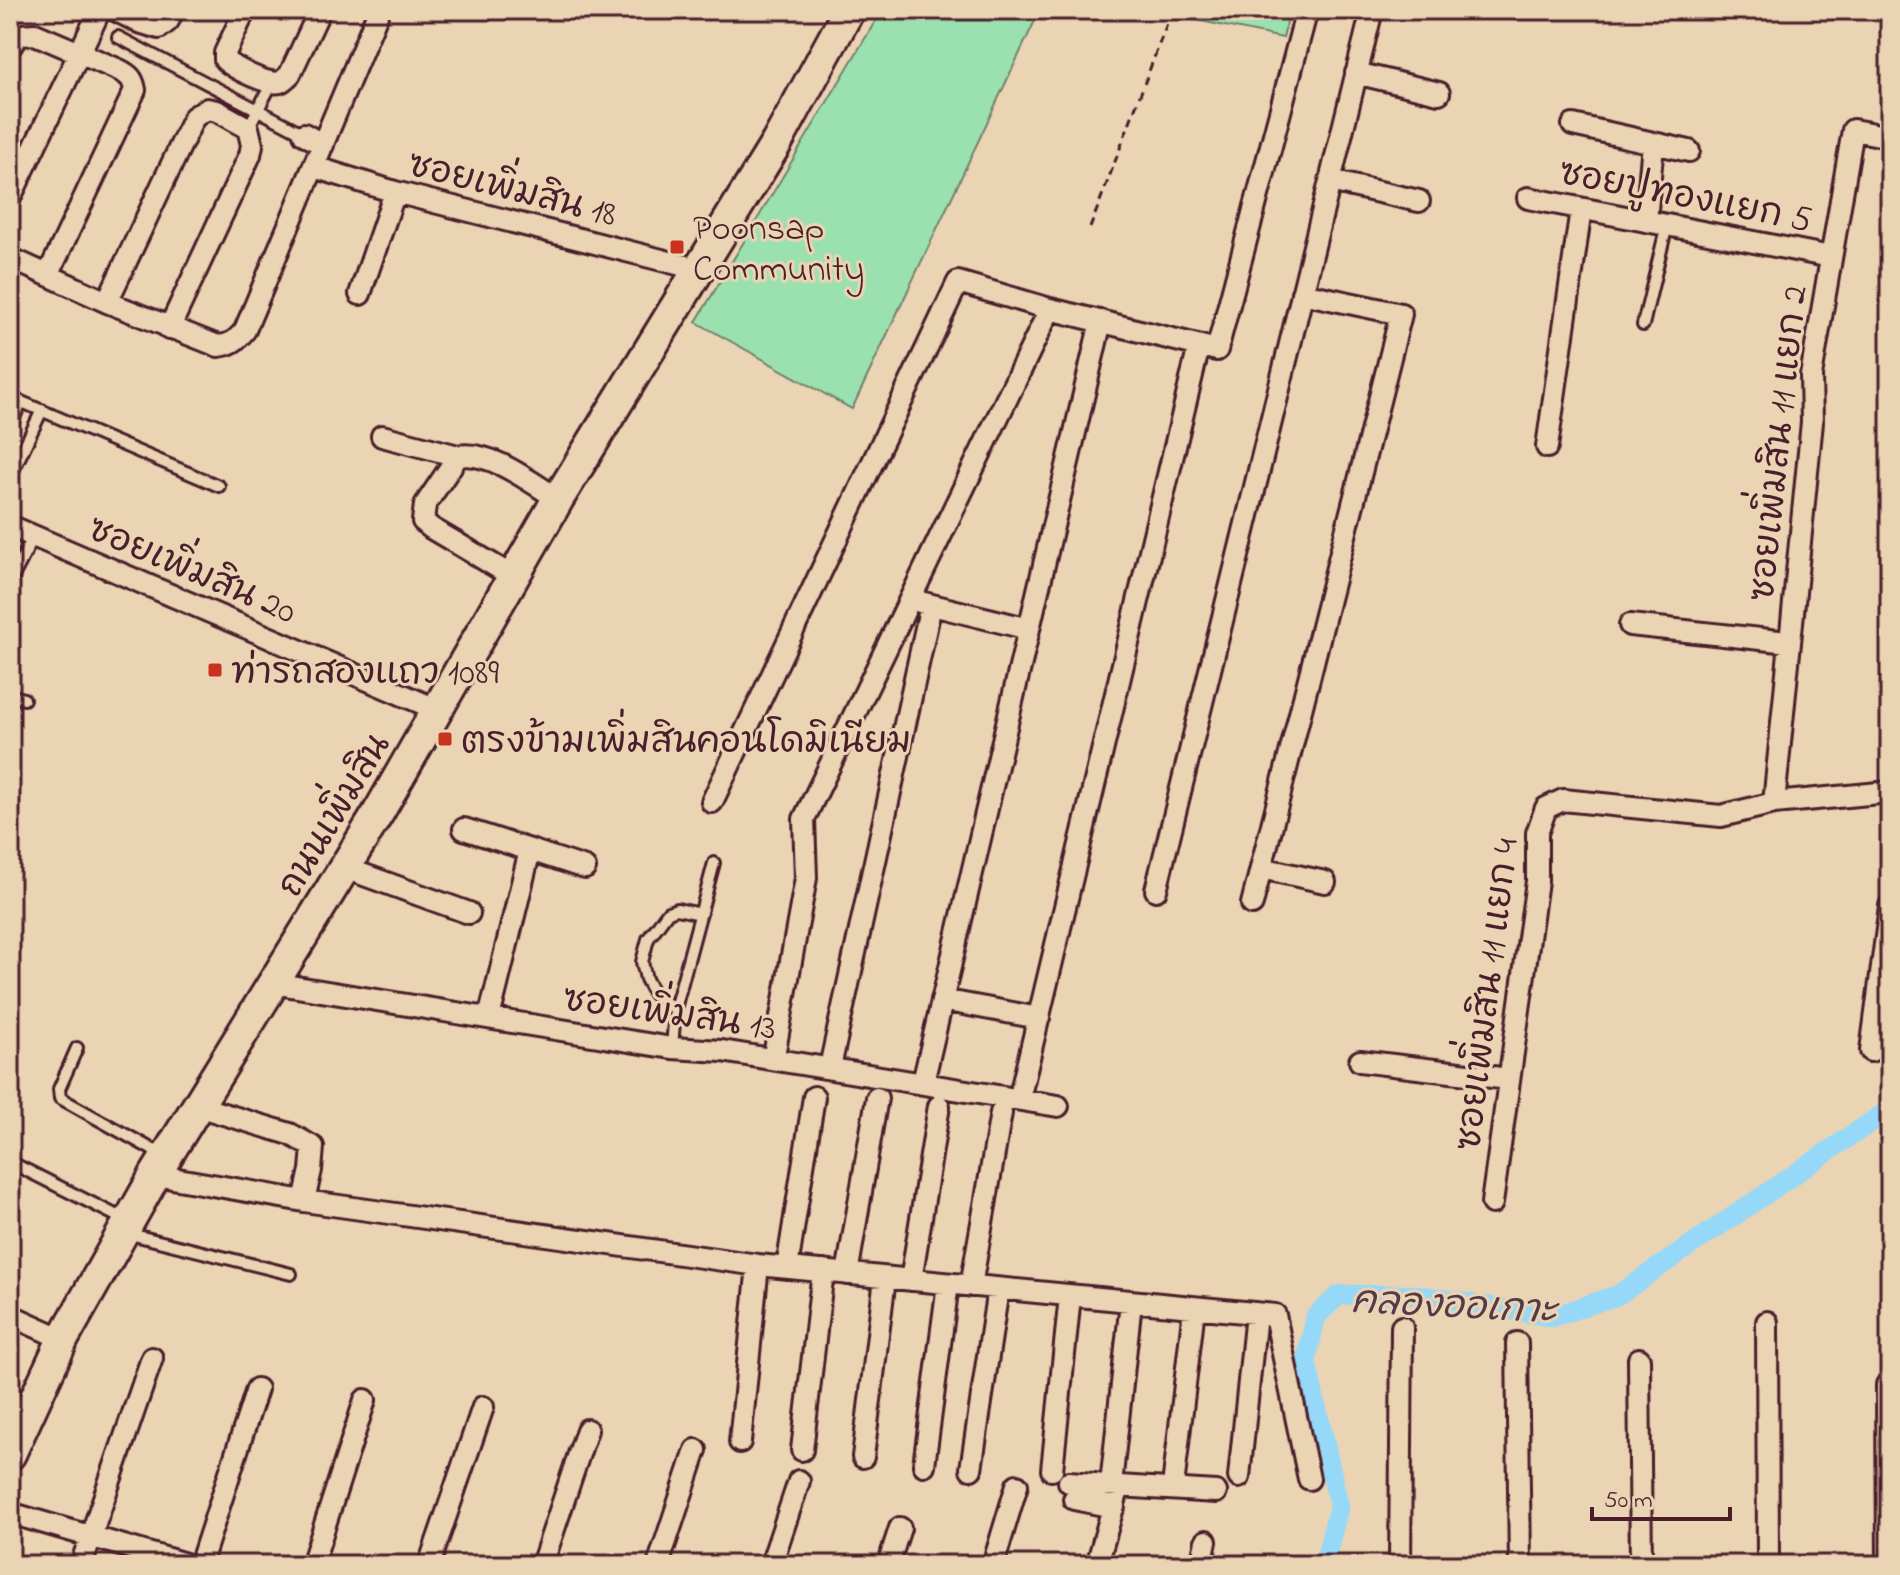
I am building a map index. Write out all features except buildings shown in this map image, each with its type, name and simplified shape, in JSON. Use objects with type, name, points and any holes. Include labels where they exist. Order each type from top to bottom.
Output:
[{"type":"street","points":[[10,198],[100,10]]},
{"type":"street","points":[[115,10],[159,28],[168,21],[173,10]]},
{"type":"street","points":[[245,10],[225,53],[225,60],[231,66],[272,83],[282,82],[290,74],[320,10]]},
{"type":"street","points":[[10,258],[169,329],[218,346],[239,339],[379,10]]},
{"type":"street","name":"ถนนเพิ่มสิน","points":[[10,1454],[63,1339],[160,1166],[345,868],[512,576],[777,142],[849,10]]},
{"type":"street","points":[[712,802],[958,282],[1050,309],[1217,350],[1307,10]]},
{"type":"street","points":[[1156,890],[1372,10]]},
{"type":"street","points":[[10,47],[19,35],[35,34],[130,76],[135,90],[48,275]]},
{"type":"street","points":[[1356,73],[1439,93]]},
{"type":"street","points":[[107,302],[194,117],[207,109],[253,120],[250,155],[169,329]]},
{"type":"street","points":[[1573,125],[1689,151]]},
{"type":"street","name":"ซอยเพิ่มสิน 11 แยก 2","points":[[1774,803],[1812,422],[1811,376],[1853,130],[1890,137]]},
{"type":"street","points":[[304,134],[323,145]]},
{"type":"street","points":[[1646,221],[1653,143]]},
{"type":"street","name":"ซอยเพิ่มสิน 18","points":[[314,167],[395,192],[697,269]]},
{"type":"street","points":[[1330,181],[1419,201]]},
{"type":"street","points":[[360,294],[395,192]]},
{"type":"street","name":"ซอยปูทองแยก 5","points":[[1528,198],[1831,257]]},
{"type":"street","points":[[1547,447],[1581,209]]},
{"type":"street","points":[[1252,904],[1401,314],[1302,293]]},
{"type":"street","points":[[775,1050],[806,878],[804,819],[1050,309]]},
{"type":"street","points":[[925,1074],[1101,321]]},
{"type":"street","points":[[1022,1087],[1199,346]]},
{"type":"street","points":[[382,436],[458,456],[472,453],[486,457],[558,499]]},
{"type":"street","points":[[458,456],[425,505],[423,521],[512,576]]},
{"type":"street","name":"ซอยเพิ่มสิน 20","points":[[10,526],[438,710]]},
{"type":"street","points":[[910,600],[1029,629]]},
{"type":"street","points":[[832,1058],[931,605]]},
{"type":"street","points":[[1630,625],[1789,642]]},
{"type":"street","name":"ซอยเพิ่มสิน 11 แยก 4","points":[[1492,1203],[1537,881],[1537,833],[1546,808],[1563,800],[1721,816],[1774,803],[1890,792]]},
{"type":"street","points":[[464,829],[585,868]]},
{"type":"street","points":[[489,1018],[530,850]]},
{"type":"street","points":[[345,868],[469,913]]},
{"type":"street","points":[[1261,868],[1325,882]]},
{"type":"street","points":[[1871,1051],[1887,954],[1890,908]]},
{"type":"street","name":"ซอยเพิ่มสิน 13","points":[[272,983],[1058,1106]]},
{"type":"street","points":[[942,1000],[1039,1018]]},
{"type":"street","points":[[1360,1061],[1509,1079]]},
{"type":"street","points":[[787,1268],[814,1097]]},
{"type":"street","points":[[847,1274],[877,1098]]},
{"type":"street","points":[[197,1106],[290,1134],[313,1147],[304,1201]]},
{"type":"street","points":[[911,1280],[939,1106]]},
{"type":"street","points":[[971,1286],[1001,1113]]},
{"type":"street","points":[[160,1166],[304,1201],[758,1265],[1275,1315],[1309,1479]]},
{"type":"street","points":[[740,1442],[758,1265]]},
{"type":"street","points":[[802,1450],[823,1271]]},
{"type":"street","points":[[863,1457],[885,1278]]},
{"type":"street","points":[[924,1465],[948,1284]]},
{"type":"street","points":[[971,1469],[998,1289]]},
{"type":"street","points":[[1065,1484],[1070,1296]]},
{"type":"street","points":[[1097,1565],[1114,1507],[1131,1302]]},
{"type":"street","points":[[1174,1478],[1194,1308]]},
{"type":"street","points":[[1239,1477],[1256,1314]]},
{"type":"street","points":[[10,1315],[63,1339]]},
{"type":"street","points":[[1767,1322],[1768,1565]]},
{"type":"street","points":[[1400,1565],[1402,1327]]},
{"type":"street","points":[[1517,1343],[1520,1565]]},
{"type":"street","points":[[81,1565],[152,1358]]},
{"type":"street","points":[[1639,1359],[1641,1565]]},
{"type":"street","points":[[1887,1385],[1888,1565]]},
{"type":"street","points":[[200,1565],[257,1389]]},
{"type":"street","points":[[312,1565],[365,1400]]},
{"type":"street","points":[[429,1565],[483,1407]]},
{"type":"street","points":[[542,1565],[587,1430]]},
{"type":"street","points":[[658,1565],[696,1450]]},
{"type":"street","points":[[1065,1484],[1115,1480],[1216,1492]]},
{"type":"street","points":[[771,1565],[799,1481]]},
{"type":"street","points":[[1065,1484],[1114,1507]]},
{"type":"street","points":[[993,1565],[1017,1485]]},
{"type":"street","points":[[10,1513],[189,1565]]},
{"type":"street","points":[[888,1565],[900,1528]]},
{"type":"street","points":[[1201,1565],[1206,1541]]},
{"type":"lane","points":[[118,37],[253,120],[304,134]]},
{"type":"lane","points":[[253,120],[272,83]]},
{"type":"lane","points":[[1643,325],[1667,225]]},
{"type":"lane","points":[[10,397],[219,486]]},
{"type":"lane","points":[[10,427],[21,402]]},
{"type":"lane","points":[[10,477],[42,410]]},
{"type":"lane","points":[[10,582],[34,536]]},
{"type":"lane","points":[[10,695],[24,699]]},
{"type":"lane","points":[[672,1048],[675,1009],[714,863]]},
{"type":"lane","points":[[675,1009],[654,994],[646,979],[642,962],[648,939],[668,912],[677,909],[701,914]]},
{"type":"lane","points":[[77,1048],[59,1089],[60,1098],[160,1166]]},
{"type":"lane","points":[[14,1164],[126,1227],[291,1274]]},
{"type":"path","points":[[1090,228],[1172,10]]},
{"type":"green space","points":[[882,10],[1040,10],[852,409],[696,322]]},
{"type":"green space","points":[[1147,10],[1290,10],[1283,38]]},
{"type":"waterway","name":"คลองออเกาะ","points":[[1324,1565],[1339,1506],[1306,1361],[1316,1316],[1339,1295],[1418,1295],[1552,1317],[1618,1295],[1890,1109]]},
{"type":"place","name":"Poonsap Community","points":[[677,247]]},
{"type":"place","name":"ท่ารถสองแถว 1089","points":[[215,670]]},
{"type":"place","name":"ตรงข้ามเพิ่มสินคอนโดมิเนียม","points":[[445,739]]}]
